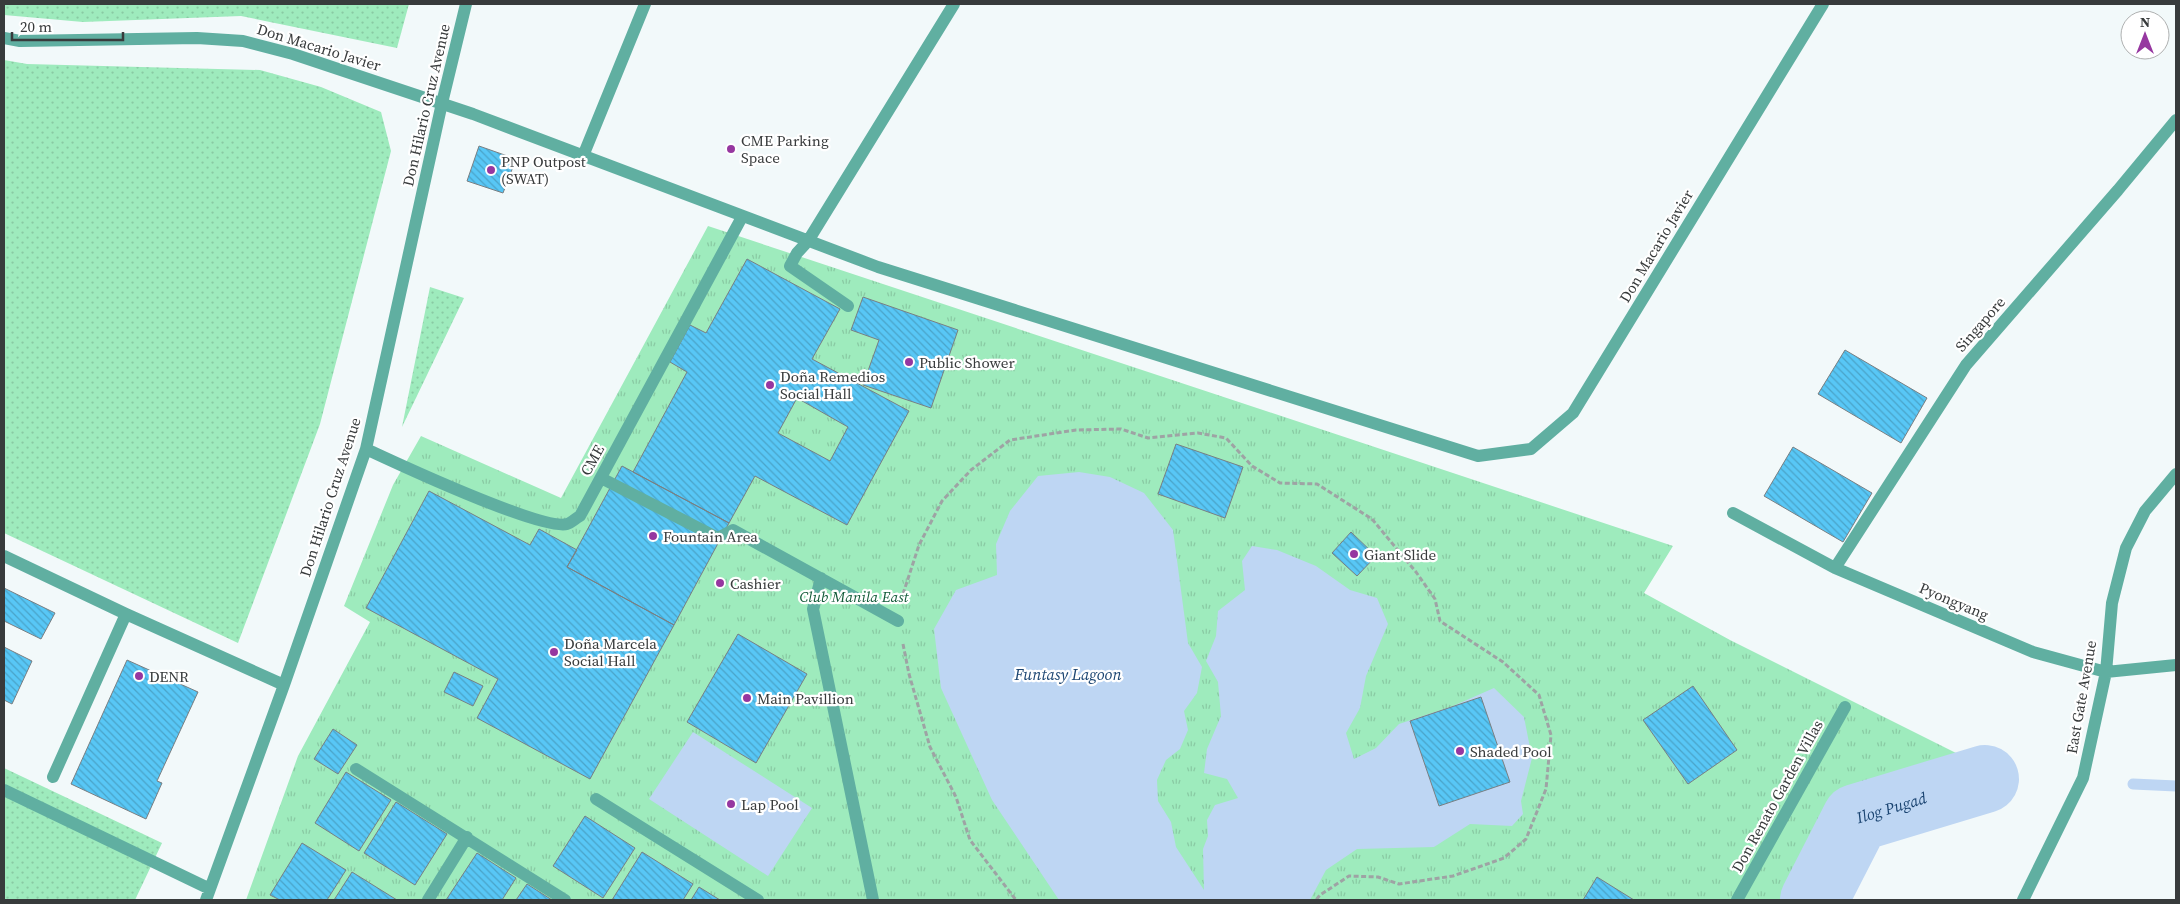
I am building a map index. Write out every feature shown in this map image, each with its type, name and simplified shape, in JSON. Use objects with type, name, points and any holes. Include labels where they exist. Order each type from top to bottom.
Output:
[{"type":"street","name":"Don Hilario Cruz Avenue","points":[[208,894],[284,685],[366,449],[442,103],[466,4]]},
{"type":"street","points":[[583,156],[645,4]]},
{"type":"street","points":[[848,306],[790,266],[797,253],[808,242],[954,4]]},
{"type":"street","name":"Don Macario Javier","points":[[4,38],[20,41],[197,38],[243,41],[293,54],[442,103],[878,267],[1478,456],[1531,449],[1573,412],[1824,4]]},
{"type":"street","name":"Singapore","points":[[1835,568],[1966,365],[2118,190],[2176,120]]},
{"type":"street","name":"CME","points":[[366,449],[500,506],[552,523],[567,524],[580,516],[742,217]]},
{"type":"street","name":"East Gate Avenue","points":[[2023,900],[2083,778],[2106,672],[2112,603],[2126,548],[2145,511],[2176,474]]},
{"type":"street","points":[[601,478],[718,538],[733,530],[898,621]]},
{"type":"street","name":"Pyongyang","points":[[1733,513],[1835,568],[2033,652],[2106,672],[2176,665]]},
{"type":"street","points":[[4,556],[126,614],[284,685]]},
{"type":"street","points":[[821,578],[814,610],[874,900]]},
{"type":"street","points":[[53,777],[126,614]]},
{"type":"street","name":"Don Renato Garden Villas","points":[[1737,900],[1845,707]]},
{"type":"street","points":[[356,769],[565,900]]},
{"type":"street","points":[[4,790],[208,894]]},
{"type":"street","points":[[596,799],[758,900]]},
{"type":"street","points":[[428,900],[466,837]]},
{"type":"path","points":[[1016,900],[970,840],[956,797],[930,747],[908,674],[898,621],[905,584],[919,545],[942,501],[971,470],[1010,440],[1076,430],[1121,429],[1148,438],[1198,433],[1226,438],[1252,466],[1280,483],[1318,484],[1372,519],[1416,572],[1435,599],[1440,621],[1503,662],[1539,695],[1551,735],[1546,789],[1526,839],[1504,858],[1453,876],[1399,884],[1378,877],[1349,876],[1320,895],[1316,900]]},
{"type":"green space","points":[[4,4],[409,4],[397,48],[241,16],[83,22],[4,15]]},
{"type":"green space","points":[[4,60],[27,64],[260,70],[321,87],[381,112],[391,151],[320,424],[238,643],[4,533]]},
{"type":"green space","name":"Club Manila East","points":[[708,226],[1673,546],[1644,593],[1730,640],[1966,758],[1839,809],[1794,900],[246,900],[298,756],[370,622],[344,606],[393,485],[421,436],[561,498]]},
{"type":"green space","points":[[430,287],[464,298],[402,427]]},
{"type":"green space","points":[[4,768],[162,843],[135,900],[4,900]]},
{"type":"water","name":"Funtasy Lagoon","points":[[1079,472],[1110,477],[1144,493],[1173,530],[1188,643],[1202,667],[1197,693],[1184,711],[1188,730],[1180,749],[1166,760],[1157,780],[1158,801],[1171,822],[1176,847],[1204,890],[1203,849],[1208,836],[1207,820],[1215,805],[1238,798],[1227,779],[1204,773],[1207,749],[1221,716],[1218,682],[1206,661],[1216,636],[1218,611],[1245,590],[1242,561],[1252,546],[1277,550],[1316,566],[1350,590],[1377,598],[1388,624],[1366,676],[1360,708],[1346,733],[1354,759],[1376,748],[1399,724],[1453,706],[1494,688],[1524,717],[1532,758],[1521,801],[1523,814],[1512,826],[1470,824],[1434,847],[1357,849],[1326,870],[1310,900],[1059,900],[992,800],[941,688],[934,629],[956,590],[997,575],[996,544],[1010,511],[1038,476]]},
{"type":"water","name":"Lap Pool","points":[[693,732],[812,808],[768,876],[649,799]]},
{"type":"building","name":"PNP Outpost (SWAT)","points":[[479,146],[516,159],[503,193],[467,181]]},
{"type":"building","name":"Doña Remedios Social Hall","points":[[747,259],[840,309],[812,359],[909,411],[847,525],[755,476],[729,523],[633,472],[687,372],[670,362],[690,325],[706,333]],"holes":[[[797,398],[848,427],[830,461],[778,433]]]},
{"type":"building","name":"Public Shower","points":[[863,297],[958,330],[931,408],[863,385],[879,340],[851,330]]},
{"type":"building","points":[[1845,350],[1927,398],[1901,443],[1818,394]]},
{"type":"building","points":[[1176,444],[1243,467],[1225,518],[1158,494]]},
{"type":"building","points":[[1793,447],[1872,493],[1843,542],[1764,496]]},
{"type":"building","name":"Fountain Area","points":[[622,466],[729,523],[674,625],[567,567]]},
{"type":"building","name":"Doña Marcela Social Hall","points":[[429,491],[530,545],[539,529],[577,550],[567,567],[674,625],[590,779],[477,718],[498,679],[366,608]]},
{"type":"building","name":"Giant Slide","points":[[1351,532],[1376,556],[1357,576],[1332,553]]},
{"type":"building","points":[[4,588],[55,613],[41,639],[4,621]]},
{"type":"building","name":"Main Pavillion","points":[[738,634],[807,674],[756,763],[687,722]]},
{"type":"building","points":[[4,647],[32,661],[12,704],[4,700]]},
{"type":"building","points":[[127,660],[198,692],[157,781],[162,783],[146,819],[71,784]]},
{"type":"building","points":[[454,672],[483,686],[473,706],[444,692]]},
{"type":"building","points":[[1693,686],[1737,750],[1688,784],[1643,720]]},
{"type":"building","name":"Shaded Pool","points":[[1481,697],[1510,782],[1439,806],[1410,721]]},
{"type":"building","points":[[333,729],[357,745],[338,774],[314,759]]},
{"type":"building","points":[[346,772],[391,800],[359,851],[315,823]]},
{"type":"building","points":[[396,802],[447,834],[415,885],[364,853]]},
{"type":"building","points":[[585,816],[635,848],[603,898],[553,866]]},
{"type":"building","points":[[302,843],[346,870],[327,900],[280,900],[270,895]]},
{"type":"building","points":[[642,852],[693,884],[683,900],[612,900]]},
{"type":"building","points":[[477,853],[516,878],[502,900],[446,900]]},
{"type":"building","points":[[352,872],[397,900],[334,900]]},
{"type":"building","points":[[1597,877],[1634,900],[1583,900]]},
{"type":"building","points":[[527,884],[552,900],[516,900]]},
{"type":"building","points":[[699,887],[720,900],[691,900]]},
{"type":"waterway","name":"Ilog Pugad","points":[[1814,900],[1856,818],[1985,779]]},
{"type":"waterway","name":"Ilog Pugad","points":[[2133,784],[2176,786]]},
{"type":"place","name":"CME Parking Space","points":[[731,149]]},
{"type":"place","name":"PNP Outpost (SWAT)","points":[[491,170]]},
{"type":"place","name":"Public Shower","points":[[909,362]]},
{"type":"place","name":"Doña Remedios Social Hall","points":[[770,385]]},
{"type":"place","name":"Fountain Area","points":[[653,536]]},
{"type":"place","name":"Giant Slide","points":[[1354,554]]},
{"type":"place","name":"Cashier","points":[[720,583]]},
{"type":"place","name":"Doña Marcela Social Hall","points":[[554,652]]},
{"type":"place","name":"DENR","points":[[139,676]]},
{"type":"place","name":"Main Pavillion","points":[[747,698]]},
{"type":"place","name":"Shaded Pool","points":[[1460,751]]},
{"type":"place","name":"Lap Pool","points":[[731,804]]}]
